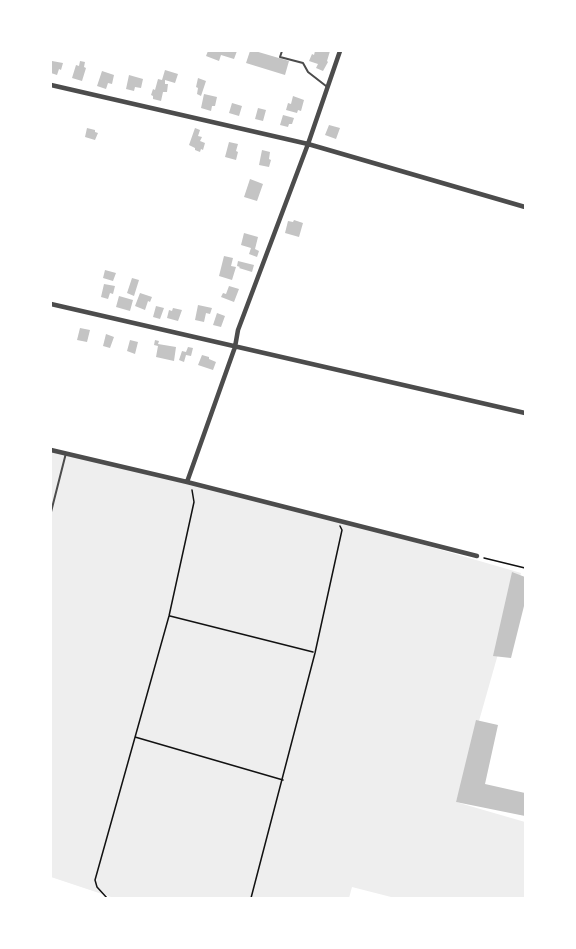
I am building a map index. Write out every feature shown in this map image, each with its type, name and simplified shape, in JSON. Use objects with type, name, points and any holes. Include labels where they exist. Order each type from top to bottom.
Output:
[{"type":"street","points":[[187,482],[236,347],[238,330],[308,144],[340,51]]},
{"type":"street","points":[[51,85],[308,144],[525,207]]},
{"type":"street","points":[[51,304],[525,413]]},
{"type":"street","points":[[51,450],[477,556]]},
{"type":"lane","points":[[282,51],[280,57],[303,63],[308,72],[327,88]]},
{"type":"lane","points":[[51,512],[66,453]]},
{"type":"path","points":[[107,898],[95,880],[169,616],[194,502],[190,485],[187,482]]},
{"type":"path","points":[[251,898],[315,653],[342,530],[338,520]]},
{"type":"path","points":[[477,556],[525,568]]},
{"type":"path","points":[[169,616],[315,653]]},
{"type":"path","points":[[134,736],[283,780]]},
{"type":"shaded area","points":[[51,450],[348,523],[521,573],[456,802],[525,822],[525,898],[395,898],[352,887],[349,898],[114,898],[51,877]]},
{"type":"building","points":[[208,51],[237,51],[234,59],[221,55],[219,61],[206,56]]},
{"type":"building","points":[[250,51],[289,61],[285,75],[246,63]]},
{"type":"building","points":[[315,51],[330,51],[323,71],[316,68],[318,64],[309,61]]},
{"type":"building","points":[[52,61],[63,63],[57,75],[51,73]]},
{"type":"building","points":[[80,61],[85,62],[84,67],[86,68],[82,81],[72,78],[76,65],[79,66]]},
{"type":"building","points":[[165,70],[178,74],[175,83],[165,80],[165,84],[168,84],[167,92],[163,92],[161,101],[153,99],[151,95],[153,89],[155,90],[158,79],[162,80]]},
{"type":"building","points":[[102,71],[114,75],[112,84],[108,83],[106,89],[97,86]]},
{"type":"building","points":[[129,75],[143,79],[141,88],[135,87],[134,91],[126,89]]},
{"type":"building","points":[[198,78],[206,81],[201,96],[197,94]]},
{"type":"building","points":[[204,94],[217,97],[211,111],[201,108]]},
{"type":"building","points":[[293,96],[304,100],[301,111],[298,110],[297,113],[286,110]]},
{"type":"building","points":[[232,103],[242,106],[239,116],[229,113]]},
{"type":"building","points":[[258,108],[266,110],[263,121],[255,119]]},
{"type":"building","points":[[283,115],[294,118],[288,127],[280,125]]},
{"type":"building","points":[[329,125],[340,128],[336,139],[325,135]]},
{"type":"building","points":[[87,128],[98,133],[95,140],[85,137]]},
{"type":"building","points":[[195,128],[200,130],[198,136],[202,137],[200,141],[205,143],[200,152],[189,145]]},
{"type":"building","points":[[229,142],[238,144],[236,160],[225,157]]},
{"type":"building","points":[[262,150],[270,152],[269,167],[259,165]]},
{"type":"building","points":[[250,179],[263,184],[257,201],[244,197]]},
{"type":"building","points":[[294,220],[303,223],[299,237],[285,233],[288,221],[293,222]]},
{"type":"building","points":[[244,233],[258,237],[255,249],[259,251],[257,257],[249,254],[251,248],[241,245]]},
{"type":"building","points":[[224,256],[233,258],[231,266],[236,267],[232,280],[219,276]]},
{"type":"building","points":[[238,261],[254,265],[252,272],[239,268]]},
{"type":"building","points":[[105,270],[116,273],[113,281],[103,278]]},
{"type":"building","points":[[132,278],[139,280],[134,296],[127,293]]},
{"type":"building","points":[[104,284],[115,286],[113,294],[110,293],[108,299],[101,297]]},
{"type":"building","points":[[229,286],[239,289],[234,302],[221,297],[223,293],[226,294]]},
{"type":"building","points":[[140,293],[152,297],[145,310],[135,306]]},
{"type":"building","points":[[119,296],[133,300],[130,311],[116,307]]},
{"type":"building","points":[[198,305],[212,308],[210,314],[206,313],[204,322],[195,320]]},
{"type":"building","points":[[156,306],[164,308],[160,319],[153,317]]},
{"type":"building","points":[[173,308],[182,310],[178,321],[167,318],[169,310],[172,311]]},
{"type":"building","points":[[217,313],[225,316],[221,327],[213,325]]},
{"type":"building","points":[[80,328],[90,330],[87,342],[77,340]]},
{"type":"building","points":[[106,334],[114,337],[110,348],[103,346]]},
{"type":"building","points":[[130,340],[138,342],[135,354],[127,351]]},
{"type":"building","points":[[155,340],[159,341],[158,344],[176,347],[174,361],[156,357],[158,346],[154,345]]},
{"type":"building","points":[[188,347],[193,348],[191,356],[186,355],[184,362],[179,360],[182,351],[186,352]]},
{"type":"building","points":[[202,355],[216,362],[213,370],[198,365]]},
{"type":"building","points":[[512,572],[525,577],[525,602],[511,658],[493,656]]},
{"type":"building","points":[[476,720],[498,725],[485,784],[525,793],[525,816],[456,802]]}]
